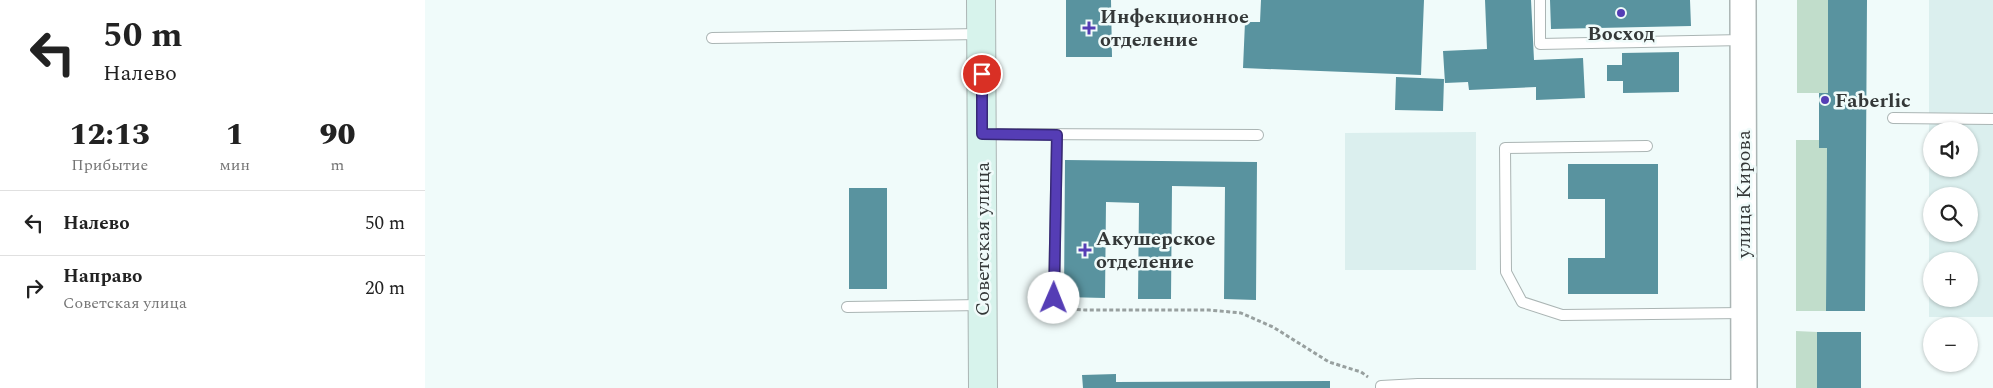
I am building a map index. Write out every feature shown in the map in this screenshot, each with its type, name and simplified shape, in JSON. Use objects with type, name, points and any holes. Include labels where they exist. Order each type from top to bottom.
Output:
[{"type":"main road","name":"Советская улица","points":[[981,0],[983,388]]},
{"type":"street","name":"улица Кирова","points":[[1743,0],[1743,386]]},
{"type":"lane","points":[[1540,0],[1540,44],[1743,40]]},
{"type":"lane","points":[[712,38],[981,34]]},
{"type":"lane","points":[[1893,118],[1993,119]]},
{"type":"lane","points":[[982,134],[1258,135]]},
{"type":"lane","points":[[1054,298],[1057,135]]},
{"type":"lane","points":[[1647,146],[1505,148],[1507,272],[1522,302],[1562,315],[1743,313]]},
{"type":"lane","points":[[847,307],[982,305]]},
{"type":"lane","points":[[1381,387],[1418,384],[1743,386]]},
{"type":"path","points":[[1054,298],[1071,309],[1209,310],[1241,313],[1273,327],[1329,362],[1361,372],[1381,387]]},
{"type":"shaded area","points":[[1929,0],[1993,0],[1993,317],[1929,317],[1929,307],[1978,307],[1978,252],[1929,252],[1929,242],[1978,242],[1978,187],[1929,187],[1929,177],[1978,177],[1978,122],[1929,122]]},
{"type":"shaded area","points":[[1476,132],[1476,270],[1345,270],[1345,133]]},
{"type":"green space","points":[[1797,0],[1828,0],[1828,93],[1797,93]]},
{"type":"green space","points":[[1796,140],[1819,140],[1819,148],[1827,148],[1826,311],[1796,311]]},
{"type":"green space","points":[[1796,331],[1817,332],[1817,388],[1796,388]]},
{"type":"building","name":"Инфекционное отделение","points":[[1066,0],[1111,0],[1112,57],[1066,57]]},
{"type":"building","points":[[1261,0],[1424,0],[1421,75],[1243,68],[1245,22],[1260,22]]},
{"type":"building","points":[[1485,0],[1531,0],[1534,60],[1583,58],[1585,98],[1536,100],[1536,87],[1469,90],[1468,82],[1445,83],[1443,51],[1487,49]]},
{"type":"building","name":"Восход","points":[[1550,0],[1690,0],[1691,26],[1551,29]]},
{"type":"building","points":[[1828,0],[1867,0],[1865,311],[1826,311],[1827,148],[1819,148],[1819,93],[1828,93]]},
{"type":"building","points":[[1679,52],[1679,92],[1623,93],[1623,81],[1607,81],[1607,65],[1622,65],[1622,53]]},
{"type":"building","points":[[1396,77],[1444,79],[1443,111],[1395,110]]},
{"type":"building","name":"Акушерское отделение","points":[[1065,160],[1257,162],[1256,300],[1224,299],[1225,187],[1172,186],[1171,299],[1138,299],[1139,203],[1106,202],[1105,298],[1064,297]]},
{"type":"building","points":[[1568,164],[1658,164],[1658,294],[1568,294],[1568,258],[1605,258],[1605,199],[1568,199]]},
{"type":"building","points":[[849,188],[887,188],[887,289],[849,289]]},
{"type":"building","points":[[1817,332],[1861,332],[1861,388],[1817,388]]},
{"type":"building","points":[[1116,374],[1116,382],[1330,381],[1330,388],[1083,388],[1082,375]]},
{"type":"place","name":"Восход","points":[[1621,13]]},
{"type":"place","name":"Инфекционное отделение","points":[[1089,28]]},
{"type":"place","name":"Faberlic","points":[[1825,100]]},
{"type":"place","name":"Акушерское отделение","points":[[1085,250]]},
{"type":"route","points":[[982,74],[982,134],[1057,135],[1054,298]]}]
